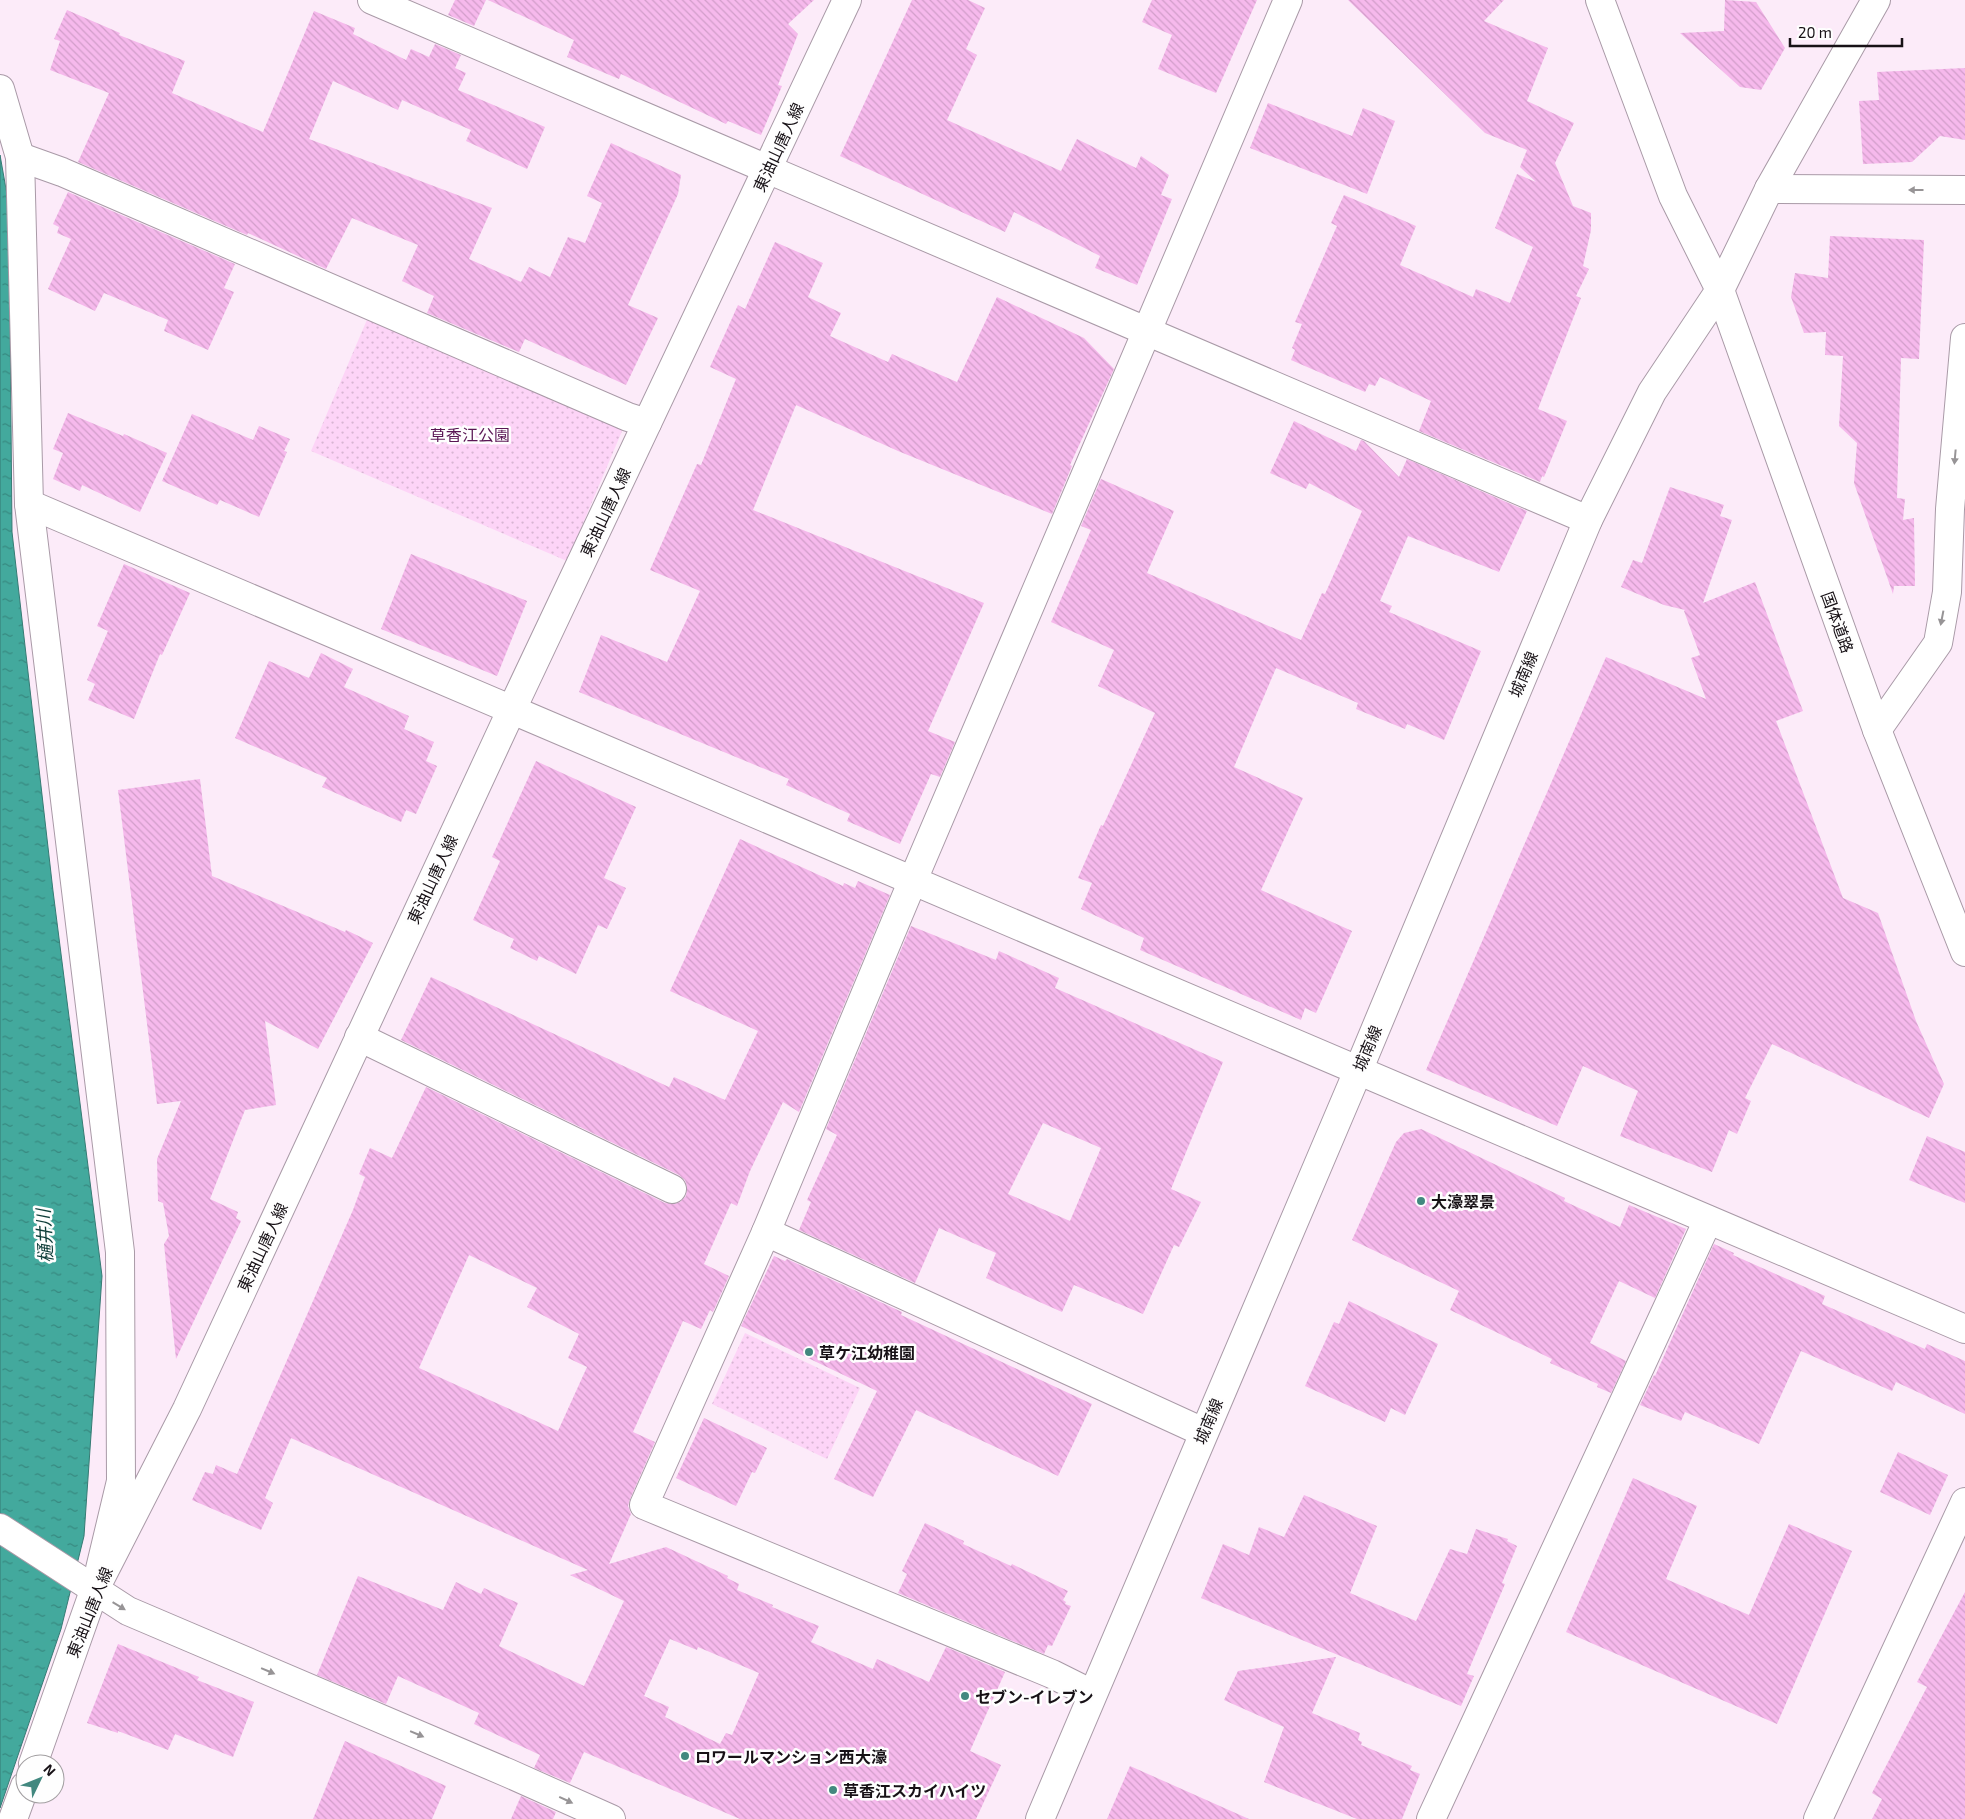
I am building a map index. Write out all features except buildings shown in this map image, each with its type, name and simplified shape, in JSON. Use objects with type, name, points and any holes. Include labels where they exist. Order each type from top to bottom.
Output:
[{"type":"street","points":[[372,0],[1148,330],[1588,520]]},
{"type":"street","name":"東油山唐人線","points":[[36,1754],[86,1586],[187,1409],[512,709],[847,0]]},
{"type":"street","points":[[1092,1694],[1052,1674],[644,1505],[766,1232],[913,880],[1288,0]]},
{"type":"street","name":"国体道路","points":[[1600,0],[1673,196],[1720,290],[1877,730],[1965,952]]},
{"type":"street","name":"城南線","points":[[1040,1819],[1358,1071],[1588,520],[1652,392],[1720,290],[1769,189],[1876,0]]},
{"type":"street","points":[[0,89],[20,157],[29,504],[120,1252],[122,1481],[86,1586]]},
{"type":"street","points":[[20,157],[62,172],[390,316],[628,417],[647,423]]},
{"type":"street","points":[[1769,189],[1965,190]]},
{"type":"street","points":[[1877,730],[1938,643],[1947,592],[1950,509],[1965,338]]},
{"type":"street","points":[[29,504],[1965,1329]]},
{"type":"street","points":[[359,1037],[672,1189]]},
{"type":"street","points":[[1431,1819],[1708,1220]]},
{"type":"street","points":[[766,1232],[1203,1432]]},
{"type":"street","points":[[1818,1819],[1954,1557],[1965,1502]]},
{"type":"street","points":[[0,1528],[86,1586],[128,1611],[508,1773],[609,1819]]},
{"type":"street","points":[[13,1819],[18,1804]]},
{"type":"green space","name":"草香江公園","points":[[372,308],[628,417],[567,561],[311,451]]},
{"type":"green space","points":[[745,1333],[860,1388],[827,1459],[712,1404]]},
{"type":"water","name":"樋井川","points":[[0,155],[9,206],[12,532],[53,891],[102,1276],[84,1536],[61,1629],[18,1754],[15,1754],[15,1764],[0,1808]]},
{"type":"place","name":"大濠翠景","points":[[1421,1201]]},
{"type":"place","name":"草ケ江幼稚園","points":[[809,1352]]},
{"type":"place","name":"セブン-イレブン","points":[[965,1696]]},
{"type":"place","name":"ロワールマンション西大濠","points":[[685,1756]]},
{"type":"place","name":"草香江スカイハイツ","points":[[833,1790]]}]
